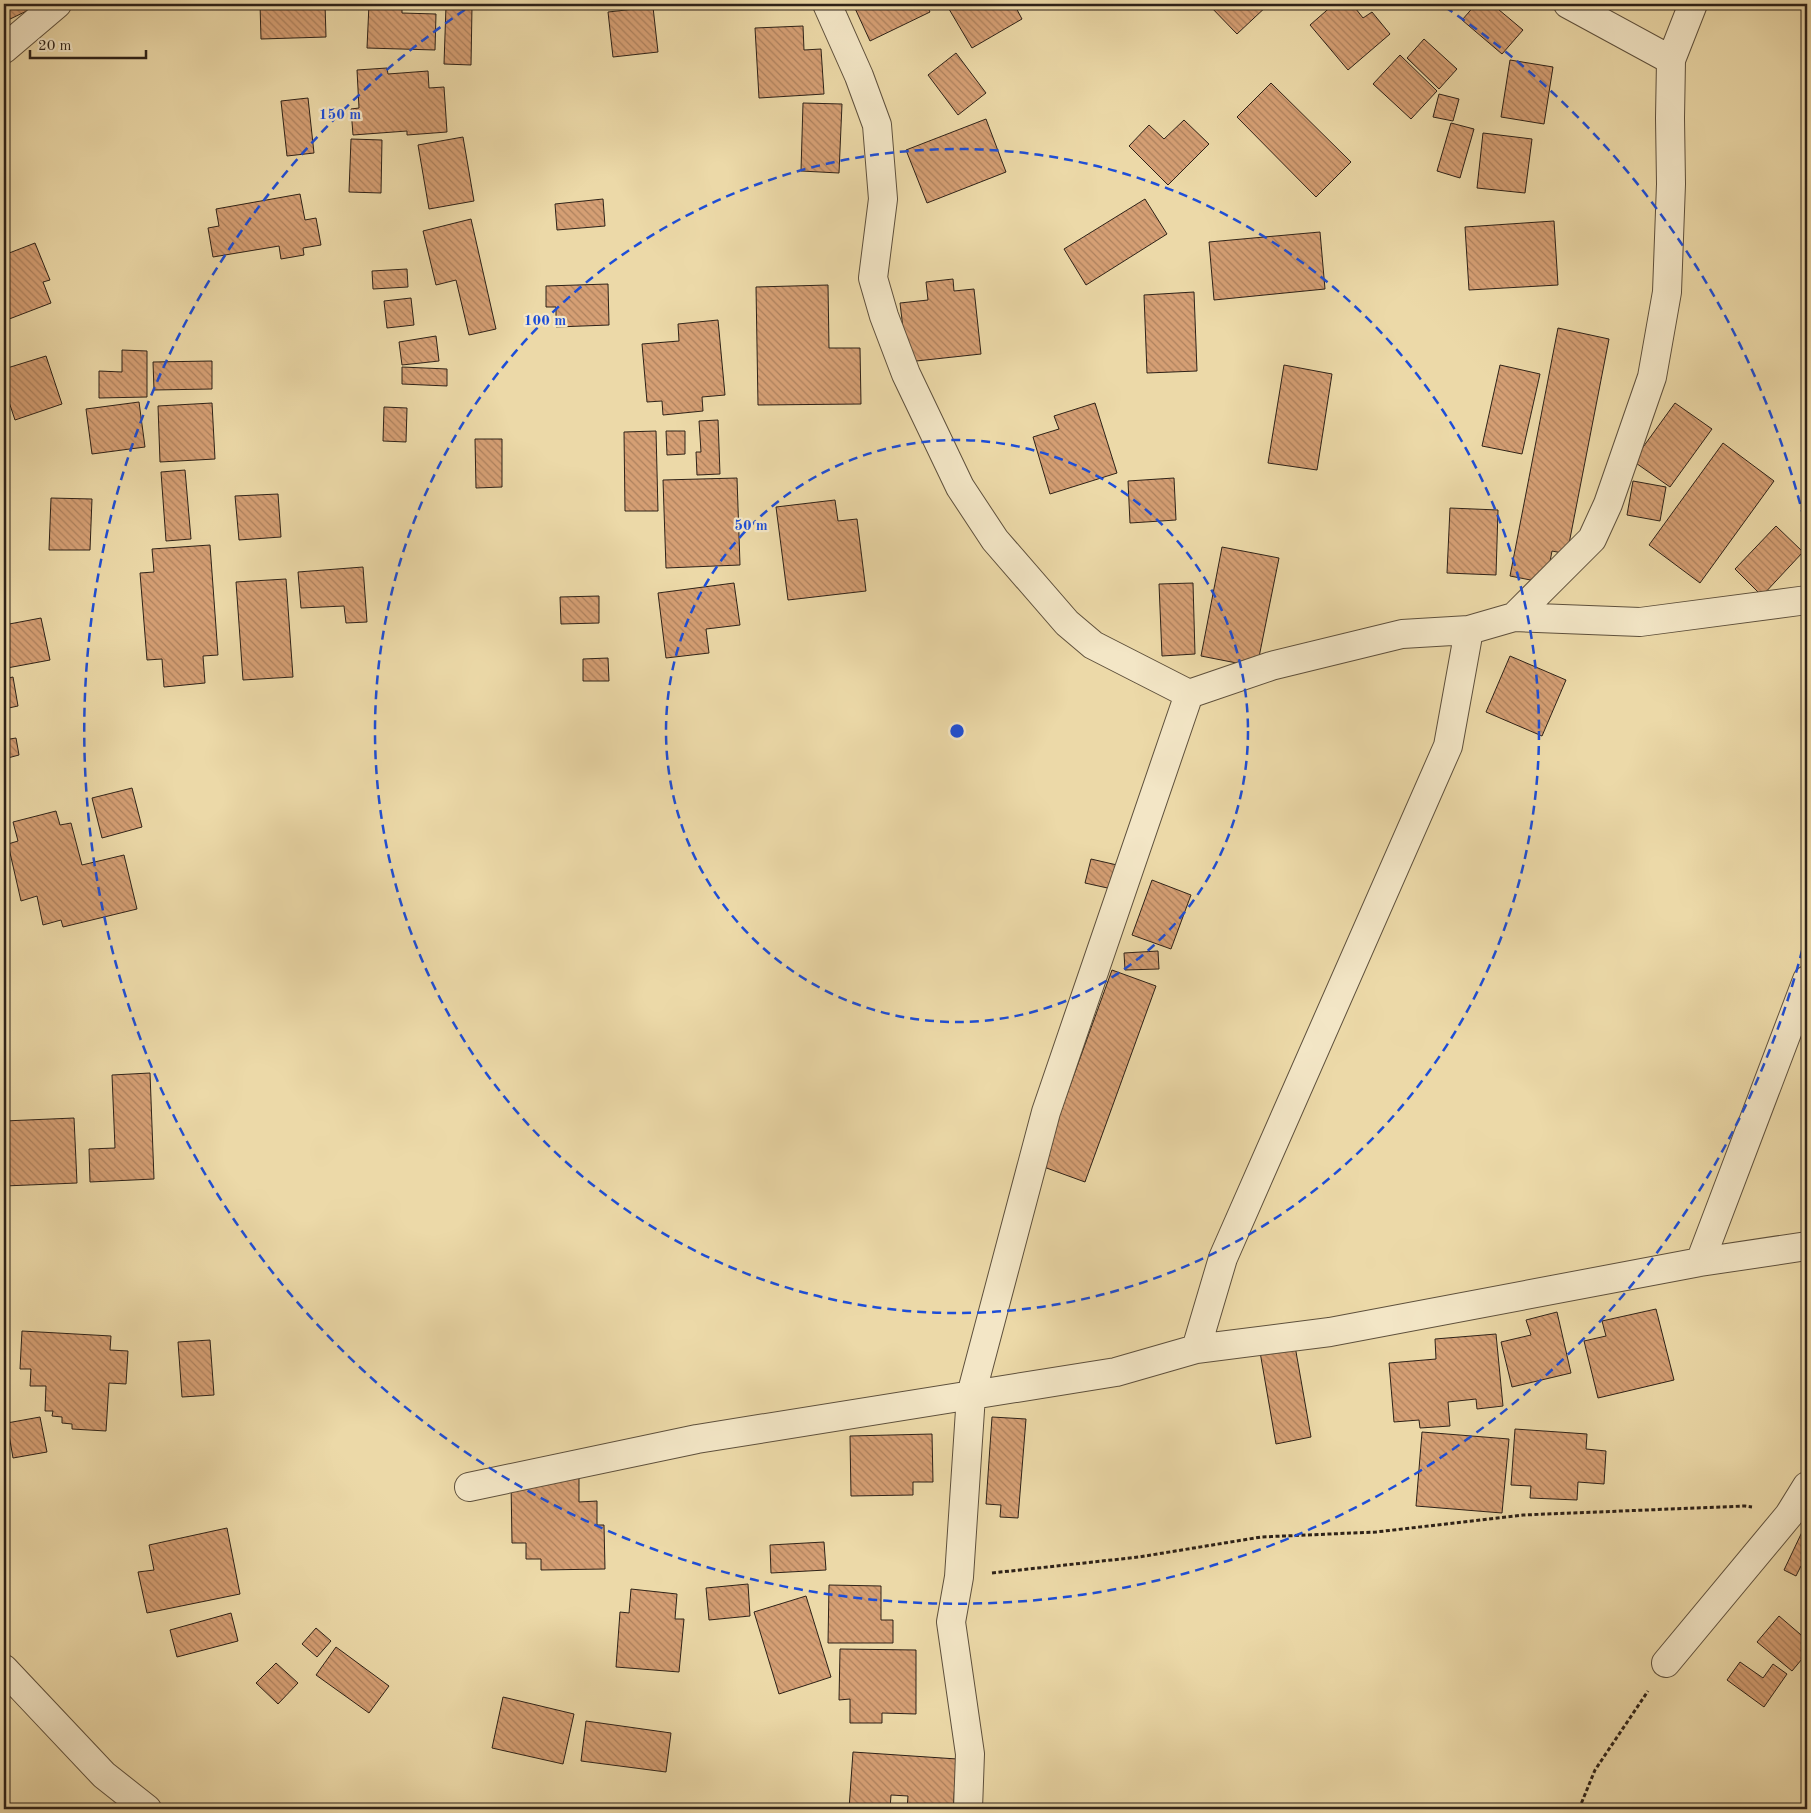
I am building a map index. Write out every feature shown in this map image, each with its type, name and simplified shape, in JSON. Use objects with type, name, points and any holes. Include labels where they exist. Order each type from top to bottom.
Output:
[{"type":"street","points":[[4,49],[57,4]]},
{"type":"street","points":[[827,4],[859,76],[877,125],[883,199],[873,278],[884,316],[906,374],[960,488],[995,540],[1067,622],[1093,645],[1189,694],[1270,666],[1402,634],[1469,630],[1514,617],[1640,622],[1807,600]]},
{"type":"street","points":[[1568,4],[1670,60]]},
{"type":"street","points":[[1514,617],[1592,539],[1608,504],[1652,377],[1668,292],[1671,184],[1670,60],[1693,4]]},
{"type":"street","points":[[1196,1349],[1223,1258],[1448,746],[1469,630]]},
{"type":"street","points":[[968,1809],[970,1754],[951,1622],[959,1577],[970,1394],[1046,1112],[1189,694]]},
{"type":"street","points":[[1700,1262],[1807,980]]},
{"type":"street","points":[[469,1488],[697,1439],[1116,1372],[1196,1349],[1330,1332],[1700,1262],[1807,1246]]},
{"type":"street","points":[[1666,1663],[1789,1515],[1807,1486]]},
{"type":"street","points":[[4,1669],[104,1776],[147,1809]]},
{"type":"path","points":[[959,1577],[1139,1558],[1261,1537],[1376,1532],[1524,1515],[1745,1506],[1789,1515]]},
{"type":"path","points":[[1579,1809],[1595,1770],[1666,1663]]},
{"type":"building","points":[[4,4],[41,4],[4,22]]},
{"type":"building","points":[[260,4],[325,4],[326,37],[261,39]]},
{"type":"building","points":[[369,4],[402,4],[402,13],[436,14],[435,50],[367,48]]},
{"type":"building","points":[[853,4],[926,4],[930,12],[870,41]]},
{"type":"building","points":[[946,4],[1014,4],[1022,19],[972,48]]},
{"type":"building","points":[[1208,4],[1269,4],[1237,34]]},
{"type":"building","points":[[1334,4],[1352,4],[1363,18],[1372,12],[1390,34],[1348,70],[1310,25]]},
{"type":"building","points":[[1476,4],[1492,4],[1523,30],[1502,54],[1462,20]]},
{"type":"building","points":[[446,6],[472,7],[471,65],[444,64]]},
{"type":"building","points":[[653,7],[658,52],[613,57],[608,12]]},
{"type":"building","points":[[803,26],[804,50],[821,49],[824,94],[759,98],[755,28]]},
{"type":"building","points":[[1424,39],[1457,69],[1439,89],[1407,58]]},
{"type":"building","points":[[956,53],[986,93],[958,115],[928,75]]},
{"type":"building","points":[[1400,55],[1437,91],[1411,119],[1373,84]]},
{"type":"building","points":[[1510,60],[1553,67],[1544,124],[1501,117]]},
{"type":"building","points":[[387,68],[388,74],[428,71],[429,88],[444,87],[447,132],[407,135],[407,131],[353,135],[351,109],[359,108],[357,70]]},
{"type":"building","points":[[1271,83],[1351,162],[1316,197],[1237,117]]},
{"type":"building","points":[[1439,94],[1459,99],[1453,121],[1433,117]]},
{"type":"building","points":[[308,98],[314,153],[287,156],[281,101]]},
{"type":"building","points":[[803,103],[842,104],[839,173],[801,171]]},
{"type":"building","points":[[986,119],[1006,172],[927,203],[906,150]]},
{"type":"building","points":[[1184,120],[1209,144],[1168,185],[1129,146],[1149,125],[1164,139]]},
{"type":"building","points":[[1451,123],[1474,129],[1460,178],[1437,171]]},
{"type":"building","points":[[1483,133],[1532,139],[1525,193],[1477,188]]},
{"type":"building","points":[[463,137],[474,201],[429,209],[418,145]]},
{"type":"building","points":[[351,139],[382,140],[381,193],[349,192]]},
{"type":"building","points":[[300,194],[305,220],[316,218],[321,245],[303,248],[304,255],[281,259],[279,246],[213,257],[208,228],[219,226],[216,209]]},
{"type":"building","points":[[603,199],[605,226],[557,230],[555,204]]},
{"type":"building","points":[[1145,199],[1167,234],[1086,285],[1064,249]]},
{"type":"building","points":[[471,219],[496,329],[469,335],[456,280],[436,285],[423,231]]},
{"type":"building","points":[[1554,221],[1558,285],[1469,290],[1465,227]]},
{"type":"building","points":[[1320,232],[1325,289],[1214,300],[1209,242]]},
{"type":"building","points":[[35,243],[50,280],[43,282],[51,303],[4,321],[4,255]]},
{"type":"building","points":[[407,269],[408,287],[373,289],[372,271]]},
{"type":"building","points":[[953,279],[954,291],[974,289],[981,354],[907,362],[900,303],[928,300],[926,282]]},
{"type":"building","points":[[608,284],[609,325],[556,327],[556,307],[546,307],[546,286]]},
{"type":"building","points":[[828,285],[829,348],[860,348],[861,404],[758,405],[756,287]]},
{"type":"building","points":[[1194,292],[1197,371],[1147,373],[1144,295]]},
{"type":"building","points":[[411,298],[414,325],[387,328],[384,301]]},
{"type":"building","points":[[718,320],[725,395],[702,397],[703,411],[663,415],[662,401],[647,402],[642,344],[679,341],[678,324]]},
{"type":"building","points":[[1558,328],[1609,339],[1567,554],[1552,551],[1546,583],[1510,576]]},
{"type":"building","points":[[436,336],[439,361],[402,365],[399,342]]},
{"type":"building","points":[[122,350],[147,351],[147,397],[99,398],[99,371],[122,372]]},
{"type":"building","points":[[46,356],[62,404],[15,420],[4,387],[4,369]]},
{"type":"building","points":[[212,361],[212,389],[154,390],[153,362]]},
{"type":"building","points":[[1284,365],[1332,374],[1317,470],[1268,463]]},
{"type":"building","points":[[1500,365],[1540,374],[1522,454],[1482,446]]},
{"type":"building","points":[[402,367],[447,369],[447,386],[402,384]]},
{"type":"building","points":[[139,402],[145,447],[92,454],[86,409]]},
{"type":"building","points":[[212,403],[215,459],[160,462],[158,406]]},
{"type":"building","points":[[1095,403],[1117,473],[1050,494],[1033,437],[1059,429],[1054,416]]},
{"type":"building","points":[[1675,403],[1712,429],[1670,487],[1633,461]]},
{"type":"building","points":[[384,407],[407,408],[406,442],[383,441]]},
{"type":"building","points":[[718,420],[720,474],[697,475],[696,452],[701,452],[699,421]]},
{"type":"building","points":[[656,431],[658,511],[625,511],[624,432]]},
{"type":"building","points":[[666,431],[685,431],[685,454],[667,455]]},
{"type":"building","points":[[475,439],[502,439],[502,487],[476,488]]},
{"type":"building","points":[[1723,443],[1774,481],[1700,583],[1649,545]]},
{"type":"building","points":[[185,470],[191,539],[166,541],[161,472]]},
{"type":"building","points":[[737,478],[740,565],[666,568],[663,480]]},
{"type":"building","points":[[1174,478],[1176,520],[1130,523],[1128,481]]},
{"type":"building","points":[[1633,481],[1666,487],[1660,521],[1627,515]]},
{"type":"building","points":[[278,494],[281,537],[239,540],[235,496]]},
{"type":"building","points":[[51,498],[92,499],[90,550],[49,550]]},
{"type":"building","points":[[835,500],[838,521],[857,519],[866,591],[788,600],[776,507]]},
{"type":"building","points":[[1450,508],[1498,510],[1496,575],[1447,573]]},
{"type":"building","points":[[1776,526],[1803,552],[1762,596],[1735,569]]},
{"type":"building","points":[[210,545],[218,655],[203,656],[205,683],[164,687],[162,659],[147,660],[140,573],[154,572],[152,549]]},
{"type":"building","points":[[1222,547],[1279,558],[1257,667],[1201,656]]},
{"type":"building","points":[[363,567],[367,622],[346,623],[344,606],[301,608],[298,572]]},
{"type":"building","points":[[286,579],[293,677],[243,680],[236,582]]},
{"type":"building","points":[[734,583],[740,625],[706,629],[709,653],[666,658],[658,593]]},
{"type":"building","points":[[1193,583],[1195,654],[1162,656],[1159,584]]},
{"type":"building","points":[[599,596],[599,623],[561,624],[560,597]]},
{"type":"building","points":[[41,618],[50,660],[7,668],[4,652],[4,625]]},
{"type":"building","points":[[1510,656],[1566,680],[1542,736],[1486,712]]},
{"type":"building","points":[[608,658],[609,681],[583,681],[583,659]]},
{"type":"building","points":[[13,677],[18,706],[4,709],[4,679]]},
{"type":"building","points":[[16,738],[19,755],[4,759],[4,740]]},
{"type":"building","points":[[132,788],[142,827],[102,838],[92,798]]},
{"type":"building","points":[[56,811],[60,825],[71,823],[82,865],[124,855],[137,909],[63,927],[61,920],[43,925],[37,896],[21,901],[8,844],[18,841],[13,822]]},
{"type":"building","points":[[1091,859],[1117,865],[1112,889],[1085,883]]},
{"type":"building","points":[[1152,880],[1191,895],[1171,949],[1132,935]]},
{"type":"building","points":[[1158,951],[1159,969],[1125,970],[1124,953]]},
{"type":"building","points":[[1112,970],[1156,986],[1085,1182],[1041,1166]]},
{"type":"building","points":[[150,1073],[154,1179],[90,1182],[89,1149],[115,1148],[112,1075]]},
{"type":"building","points":[[74,1118],[77,1183],[4,1186],[4,1121]]},
{"type":"building","points":[[1656,1309],[1674,1380],[1598,1398],[1584,1341],[1606,1336],[1602,1321]]},
{"type":"building","points":[[1557,1312],[1571,1373],[1512,1387],[1501,1342],[1531,1335],[1526,1320]]},
{"type":"building","points":[[22,1331],[111,1336],[110,1350],[128,1351],[126,1384],[109,1383],[106,1431],[72,1429],[72,1424],[62,1423],[62,1417],[52,1416],[53,1411],[45,1411],[46,1386],[30,1386],[31,1369],[20,1369]]},
{"type":"building","points":[[1496,1334],[1503,1406],[1477,1409],[1476,1399],[1448,1402],[1450,1426],[1420,1428],[1419,1420],[1394,1422],[1389,1363],[1436,1359],[1435,1339]]},
{"type":"building","points":[[210,1340],[214,1395],[182,1397],[178,1342]]},
{"type":"building","points":[[1295,1346],[1311,1437],[1276,1444],[1260,1352]]},
{"type":"building","points":[[40,1417],[47,1452],[13,1458],[7,1423]]},
{"type":"building","points":[[992,1417],[1026,1419],[1018,1518],[1000,1517],[1001,1505],[986,1504]]},
{"type":"building","points":[[1515,1429],[1587,1434],[1586,1449],[1606,1451],[1604,1484],[1578,1482],[1577,1500],[1530,1498],[1531,1486],[1511,1485]]},
{"type":"building","points":[[1422,1432],[1509,1439],[1502,1513],[1416,1506]]},
{"type":"building","points":[[932,1434],[933,1482],[913,1482],[913,1495],[851,1496],[850,1436]]},
{"type":"building","points":[[579,1474],[579,1502],[597,1501],[597,1525],[604,1525],[605,1569],[541,1570],[541,1559],[526,1559],[526,1543],[512,1543],[511,1481]]},
{"type":"building","points":[[227,1528],[240,1594],[147,1613],[138,1572],[154,1570],[149,1545]]},
{"type":"building","points":[[1802,1532],[1807,1535],[1807,1569],[1801,1566],[1796,1576],[1784,1570]]},
{"type":"building","points":[[824,1542],[826,1570],[771,1573],[770,1545]]},
{"type":"building","points":[[748,1584],[750,1616],[709,1620],[706,1588]]},
{"type":"building","points":[[829,1585],[881,1586],[881,1620],[893,1620],[893,1643],[828,1643]]},
{"type":"building","points":[[631,1589],[677,1594],[675,1619],[684,1619],[679,1672],[616,1667],[620,1612],[629,1613]]},
{"type":"building","points":[[806,1596],[831,1677],[779,1694],[754,1612]]},
{"type":"building","points":[[231,1613],[238,1641],[177,1657],[170,1630]]},
{"type":"building","points":[[1779,1616],[1807,1640],[1807,1653],[1792,1671],[1757,1642]]},
{"type":"building","points":[[316,1628],[331,1641],[317,1657],[302,1644]]},
{"type":"building","points":[[336,1647],[389,1686],[369,1713],[316,1675]]},
{"type":"building","points":[[840,1649],[916,1650],[916,1714],[882,1713],[882,1723],[850,1723],[850,1699],[839,1700]]},
{"type":"building","points":[[1740,1662],[1763,1678],[1773,1664],[1787,1674],[1764,1707],[1727,1680]]},
{"type":"building","points":[[276,1663],[298,1683],[278,1704],[256,1683]]},
{"type":"building","points":[[503,1697],[574,1714],[563,1764],[492,1748]]},
{"type":"building","points":[[586,1721],[671,1733],[666,1772],[581,1761]]},
{"type":"building","points":[[853,1752],[957,1759],[953,1809],[907,1809],[908,1796],[891,1795],[890,1809],[849,1809]]}]
